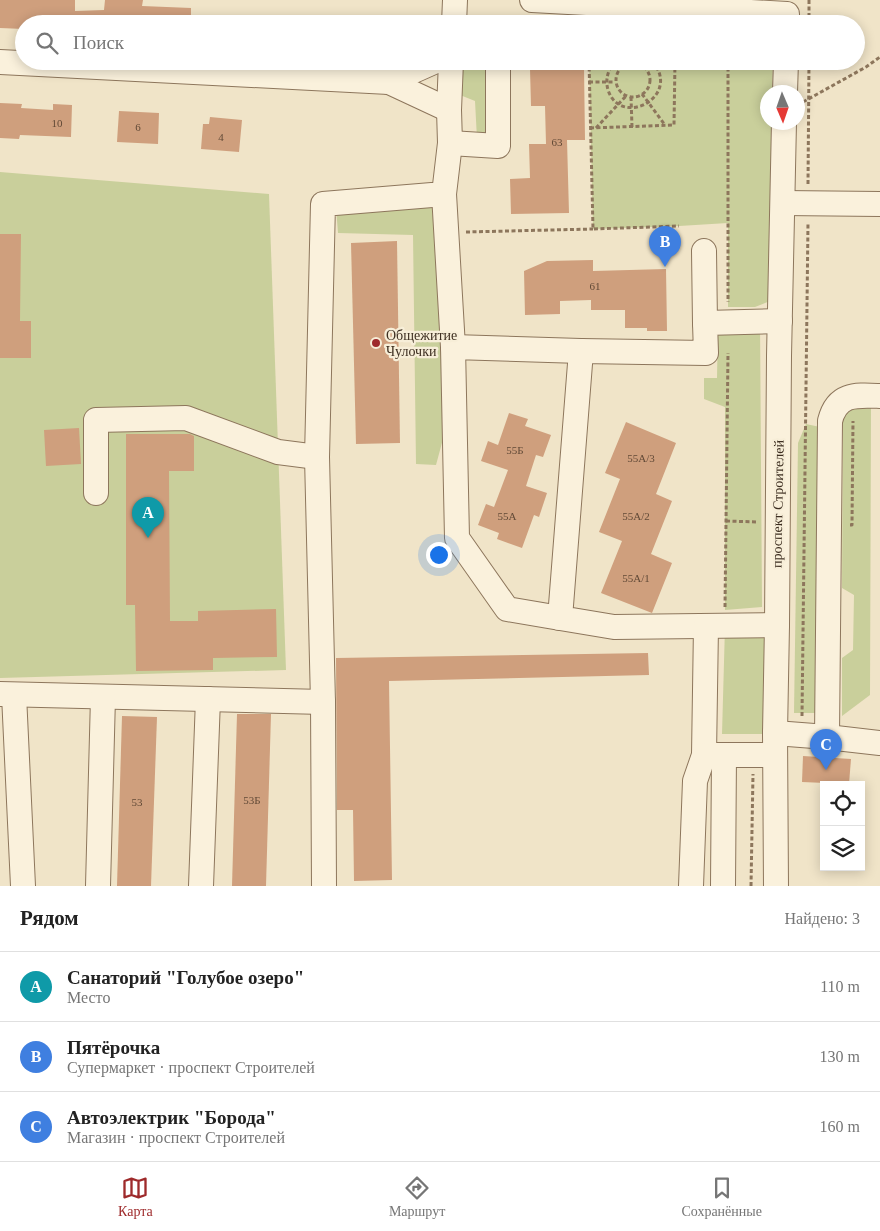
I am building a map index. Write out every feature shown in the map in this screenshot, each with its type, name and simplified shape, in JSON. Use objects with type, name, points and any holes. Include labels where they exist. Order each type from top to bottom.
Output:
[{"type":"street","points":[[454,15],[455,0]]},
{"type":"street","points":[[532,0],[787,13]]},
{"type":"street","points":[[0,62],[15,63]]},
{"type":"street","points":[[156,70],[389,82],[449,110]]},
{"type":"street","points":[[389,82],[416,70]]},
{"type":"street","points":[[451,70],[450,144],[444,194],[453,347],[458,538],[507,609],[614,627],[777,625]]},
{"type":"street","points":[[450,144],[498,146],[498,70]]},
{"type":"street","points":[[785,85],[786,70]]},
{"type":"street","name":"проспект Строителей","points":[[776,886],[775,744],[784,130]]},
{"type":"street","points":[[324,886],[323,702],[317,457],[323,204],[444,194]]},
{"type":"street","points":[[783,203],[880,204]]},
{"type":"street","points":[[453,347],[706,353],[717,322],[704,251]]},
{"type":"street","points":[[717,322],[780,321]]},
{"type":"street","points":[[560,618],[582,351]]},
{"type":"street","points":[[827,737],[830,421],[832,412],[842,400],[850,396],[880,396]]},
{"type":"street","points":[[96,493],[96,420],[186,418],[278,452],[317,457]]},
{"type":"street","points":[[715,626],[714,755],[723,886]]},
{"type":"street","points":[[23,886],[7,694],[323,702]]},
{"type":"street","points":[[98,886],[102,697]]},
{"type":"street","points":[[201,886],[208,699]]},
{"type":"street","points":[[691,886],[695,781],[714,755],[827,737],[880,744]]},
{"type":"path","points":[[865,69],[880,57]]},
{"type":"path","points":[[589,70],[593,229]]},
{"type":"path","points":[[609,70],[607,82],[610,94],[615,101],[623,106],[632,108],[648,103],[659,91],[661,83],[658,70]]},
{"type":"path","points":[[619,70],[615,76],[617,88],[621,93],[631,97],[637,97],[646,91],[650,80],[647,70]]},
{"type":"path","points":[[590,128],[674,125],[675,70]]},
{"type":"path","points":[[715,626],[726,521],[717,322],[728,70]]},
{"type":"path","points":[[751,886],[775,744],[802,717],[809,70]]},
{"type":"path","points":[[805,102],[862,70]]},
{"type":"path","points":[[589,82],[615,82]]},
{"type":"path","points":[[642,94],[665,125]]},
{"type":"path","points":[[596,128],[626,96]]},
{"type":"path","points":[[631,97],[632,127]]},
{"type":"path","points":[[446,233],[679,226]]},
{"type":"path","points":[[852,525],[853,419]]},
{"type":"path","points":[[726,521],[761,522]]},
{"type":"green space","points":[[458,70],[487,70],[488,139],[477,139],[475,101],[460,95]]},
{"type":"green space","points":[[589,70],[773,70],[772,85],[760,85],[760,130],[772,130],[772,290],[770,301],[755,307],[728,307],[728,223],[593,229]]},
{"type":"green space","points":[[0,172],[269,194],[286,670],[0,678]]},
{"type":"green space","points":[[432,204],[447,424],[436,465],[416,464],[413,235],[338,233],[336,208]]},
{"type":"green space","points":[[760,321],[762,607],[725,610],[725,407],[704,399],[704,378],[717,378],[718,323]]},
{"type":"green space","points":[[871,404],[870,695],[842,716],[842,658],[853,650],[854,595],[842,588],[843,408]]},
{"type":"green space","points":[[806,424],[820,427],[819,713],[794,713],[798,443]]},
{"type":"green space","points":[[725,626],[764,626],[764,734],[722,734]]},
{"type":"building","points":[[0,0],[75,0],[75,11],[104,10],[105,0],[143,0],[142,6],[191,8],[191,15],[15,15],[15,29],[0,28]]},
{"type":"building","points":[[530,70],[584,70],[585,140],[567,140],[569,213],[511,214],[510,179],[530,178],[529,144],[546,144],[545,106],[531,106]]},
{"type":"building","points":[[0,103],[22,104],[21,108],[53,110],[53,104],[72,105],[71,137],[20,135],[19,139],[0,138]]},
{"type":"building","points":[[119,111],[159,113],[158,144],[117,142]]},
{"type":"building","points":[[210,117],[242,120],[239,152],[201,149],[203,124],[209,124]]},
{"type":"building","points":[[0,234],[21,234],[20,321],[31,321],[31,358],[0,358]]},
{"type":"building","name":"Общежитие Чулочки","points":[[397,241],[400,443],[356,444],[351,243]]},
{"type":"building","points":[[593,260],[593,271],[666,269],[667,331],[647,331],[647,328],[625,328],[625,310],[591,310],[591,300],[560,301],[560,314],[525,315],[524,271],[547,261]]},
{"type":"building","points":[[509,413],[528,419],[525,426],[551,435],[543,457],[536,455],[526,486],[547,493],[539,517],[534,515],[522,548],[497,539],[499,533],[478,525],[486,504],[494,507],[508,470],[481,461],[488,441],[498,445]]},
{"type":"building","points":[[626,422],[676,443],[656,494],[672,501],[651,554],[672,563],[652,613],[601,593],[622,541],[599,532],[620,479],[605,473]]},
{"type":"building","points":[[79,428],[81,464],[46,466],[44,430]]},
{"type":"building","points":[[126,434],[190,434],[194,436],[194,471],[169,471],[170,621],[198,621],[198,611],[276,609],[277,657],[213,658],[213,670],[136,671],[135,605],[126,605]]},
{"type":"building","points":[[648,653],[649,675],[389,681],[392,880],[354,881],[353,810],[337,810],[336,658]]},
{"type":"building","points":[[237,714],[271,714],[266,886],[232,886]]},
{"type":"building","points":[[122,716],[157,717],[151,886],[117,886]]},
{"type":"building","points":[[803,756],[851,759],[849,781],[802,782]]},
{"type":"place","name":"Пятёрочка","points":[[665,267]]},
{"type":"place","name":"Общежитие Чулочки","points":[[376,343]]},
{"type":"place","name":"Санаторий \"Голубое озеро\"","points":[[148,538]]},
{"type":"place","name":"Автоэлектрик \"Борода\"","points":[[826,770]]}]
